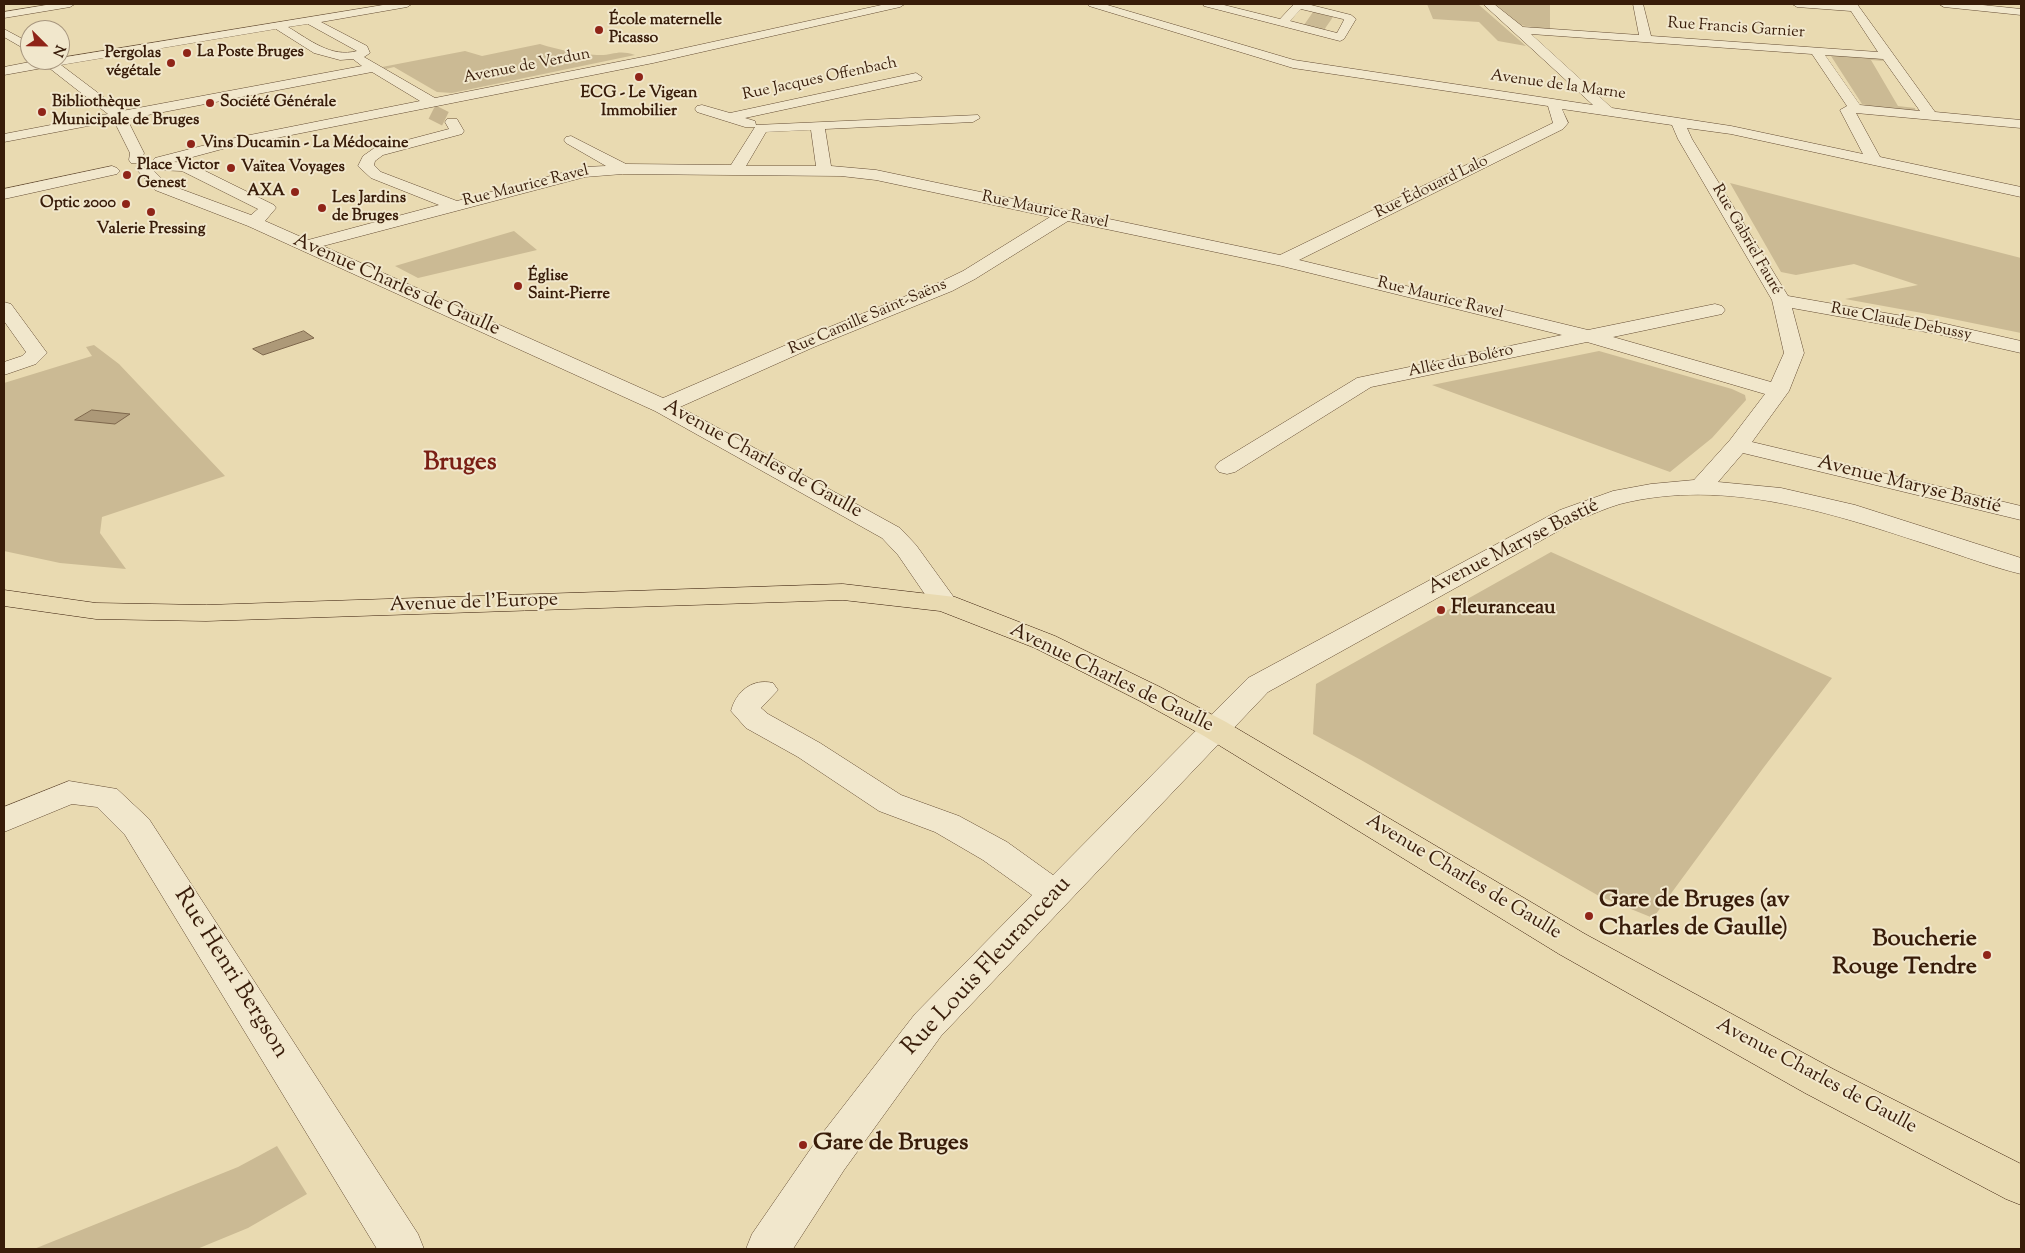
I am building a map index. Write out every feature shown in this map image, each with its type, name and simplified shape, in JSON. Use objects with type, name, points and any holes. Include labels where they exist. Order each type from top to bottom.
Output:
[{"type":"main road","name":"Avenue de l'Europe","points":[[4,598],[96,611],[206,613],[843,592],[945,603]]},
{"type":"main road","name":"Avenue Charles de Gaulle","points":[[945,603],[1045,642],[1150,694],[1215,729],[1572,944],[1818,1082],[2021,1185]]},
{"type":"street","points":[[4,15],[70,4]]},
{"type":"street","points":[[70,57],[311,21],[407,4]]},
{"type":"street","points":[[853,4],[877,9]]},
{"type":"street","name":"Avenue de Verdun","points":[[138,168],[224,144],[428,107],[653,60],[900,4]]},
{"type":"street","name":"Avenue de la Marne","points":[[1093,4],[1293,64],[1731,130],[2021,192]]},
{"type":"street","points":[[1208,4],[1283,23],[1336,46]]},
{"type":"street","points":[[1283,23],[1300,4],[1350,19],[1327,63],[1316,68]]},
{"type":"street","points":[[1488,4],[1520,30],[1607,111]]},
{"type":"street","points":[[1638,4],[1646,38]]},
{"type":"street","points":[[1797,4],[1854,6],[1887,56],[1932,117]]},
{"type":"street","points":[[1949,4],[2021,12]]},
{"type":"street","points":[[277,25],[329,56],[354,56],[364,53],[364,49],[311,21]]},
{"type":"street","name":"Rue Francis Garnier","points":[[1520,30],[1887,56]]},
{"type":"street","points":[[4,32],[20,42]]},
{"type":"street","points":[[1816,51],[1856,109]]},
{"type":"street","points":[[354,56],[428,107]]},
{"type":"street","points":[[4,71],[20,67]]},
{"type":"street","points":[[4,138],[373,68]]},
{"type":"street","name":"Avenue Charles de Gaulle","points":[[59,70],[118,115],[137,154],[138,168],[161,187],[254,222],[663,406],[890,532],[907,550],[945,603]]},
{"type":"street","name":"Rue Jacques Offenbach","points":[[732,117],[836,92],[916,77]]},
{"type":"street","name":"Rue Édouard Lalo","points":[[1282,261],[1558,126],[1561,123],[1553,103]]},
{"type":"street","name":"Rue Jacques Offenbach","points":[[702,109],[732,117],[761,128],[973,118]]},
{"type":"street","points":[[1873,159],[1847,110],[1856,109],[2021,124]]},
{"type":"street","name":"Rue Gabriel Fauré","points":[[1677,121],[1685,139],[1781,300],[1794,353],[1778,391],[1738,444],[1701,487]]},
{"type":"street","points":[[452,122],[457,131],[378,152],[368,159],[366,166],[376,175],[453,205]]},
{"type":"street","points":[[817,126],[824,170]]},
{"type":"street","name":"Rue Jacques Offenbach","points":[[736,169],[761,128]]},
{"type":"street","points":[[571,140],[623,169]]},
{"type":"street","points":[[4,194],[138,168],[184,166],[268,208],[254,222]]},
{"type":"street","name":"Rue Maurice Ravel","points":[[304,246],[453,205],[584,172],[623,169],[736,169],[824,170],[876,175],[1282,261],[1588,336],[1778,391]]},
{"type":"street","name":"Rue Camille Saint-Saëns","points":[[663,406],[807,343],[945,287],[1065,215]]},
{"type":"street","name":"Rue Claude Debussy","points":[[1781,300],[1937,328],[2021,347]]},
{"type":"street","points":[[4,308],[37,353],[30,360],[4,369]]},
{"type":"street","name":"Allée du Boléro","points":[[1227,467],[1364,382],[1715,310]]},
{"type":"street","name":"Avenue Maryse Bastié","points":[[1738,444],[2021,513]]},
{"type":"street","name":"Avenue Maryse Bastié","points":[[1215,729],[1258,685],[1569,515],[1613,498],[1652,491],[1701,487],[1781,495],[1846,510],[2021,566]]},
{"type":"street","points":[[763,690],[748,702],[746,711],[757,721],[808,750],[890,804],[947,824],[995,851],[1055,894]]},
{"type":"street","name":"Rue Louis Fleuranceau","points":[[768,1249],[829,1158],[928,1025],[1215,729]]},
{"type":"street","name":"Rue Henri Bergson","points":[[4,820],[69,792],[106,797],[137,826],[402,1249]]},
{"type":"shaded area","points":[[1427,4],[1478,4],[1526,46],[1498,41],[1479,22],[1433,19]]},
{"type":"shaded area","points":[[1495,4],[1550,4],[1550,30],[1520,25]]},
{"type":"shaded area","points":[[1313,12],[1333,17],[1324,30],[1304,25]]},
{"type":"shaded area","points":[[540,44],[583,54],[624,53],[635,55],[452,93],[437,92],[394,67],[386,69],[382,67],[465,51],[482,56]]},
{"type":"shaded area","points":[[1831,56],[1879,58],[1884,61],[1871,60],[1898,106],[1915,108],[1916,112],[1885,110],[1862,104]]},
{"type":"shaded area","points":[[1730,183],[2021,258],[2021,333],[1845,299],[1918,285],[1854,264],[1796,275],[1781,272]]},
{"type":"shaded area","points":[[514,231],[537,250],[418,278],[395,266]]},
{"type":"shaded area","points":[[304,331],[314,338],[263,355],[253,349]]},
{"type":"shaded area","points":[[94,345],[119,364],[225,476],[102,517],[100,533],[126,569],[60,563],[4,551],[4,383],[92,356],[86,347]]},
{"type":"shaded area","points":[[1599,351],[1732,389],[1745,395],[1746,400],[1712,438],[1670,472],[1432,385]]},
{"type":"shaded area","points":[[92,410],[130,414],[115,424],[75,420]]},
{"type":"shaded area","points":[[1551,552],[1832,678],[1653,918],[1599,896],[1313,734],[1316,684]]},
{"type":"shaded area","points":[[277,1146],[307,1194],[248,1228],[197,1249],[34,1249],[238,1167]]},
{"type":"tunnel","points":[[432,112],[452,122]]},
{"type":"place","name":"École maternelle Picasso","points":[[599,30]]},
{"type":"place","name":"La Poste Bruges","points":[[187,53]]},
{"type":"place","name":"Pergolas végétale","points":[[171,63]]},
{"type":"place","name":"ECG - Le Vigean Immobilier","points":[[639,77]]},
{"type":"place","name":"Société Générale","points":[[210,103]]},
{"type":"place","name":"Bibliothèque Municipale de Bruges","points":[[42,112]]},
{"type":"place","name":"Vins Ducamin - La Médocaine","points":[[191,144]]},
{"type":"place","name":"Vaïtea Voyages","points":[[231,168]]},
{"type":"place","name":"Place Victor Genest","points":[[127,175]]},
{"type":"place","name":"AXA","points":[[295,192]]},
{"type":"place","name":"Optic 2000","points":[[126,204]]},
{"type":"place","name":"Les Jardins de Bruges","points":[[322,208]]},
{"type":"place","name":"Valerie Pressing","points":[[151,212]]},
{"type":"place","name":"Église Saint-Pierre","points":[[518,286]]},
{"type":"place","name":"Fleuranceau","points":[[1441,610]]},
{"type":"place","name":"Gare de Bruges (av Charles de Gaulle)","points":[[1589,916]]},
{"type":"place","name":"Boucherie Rouge Tendre","points":[[1987,955]]},
{"type":"place","name":"Gare de Bruges","points":[[803,1145]]},
{"type":"district","name":"Bruges","points":[[460,465]]}]
